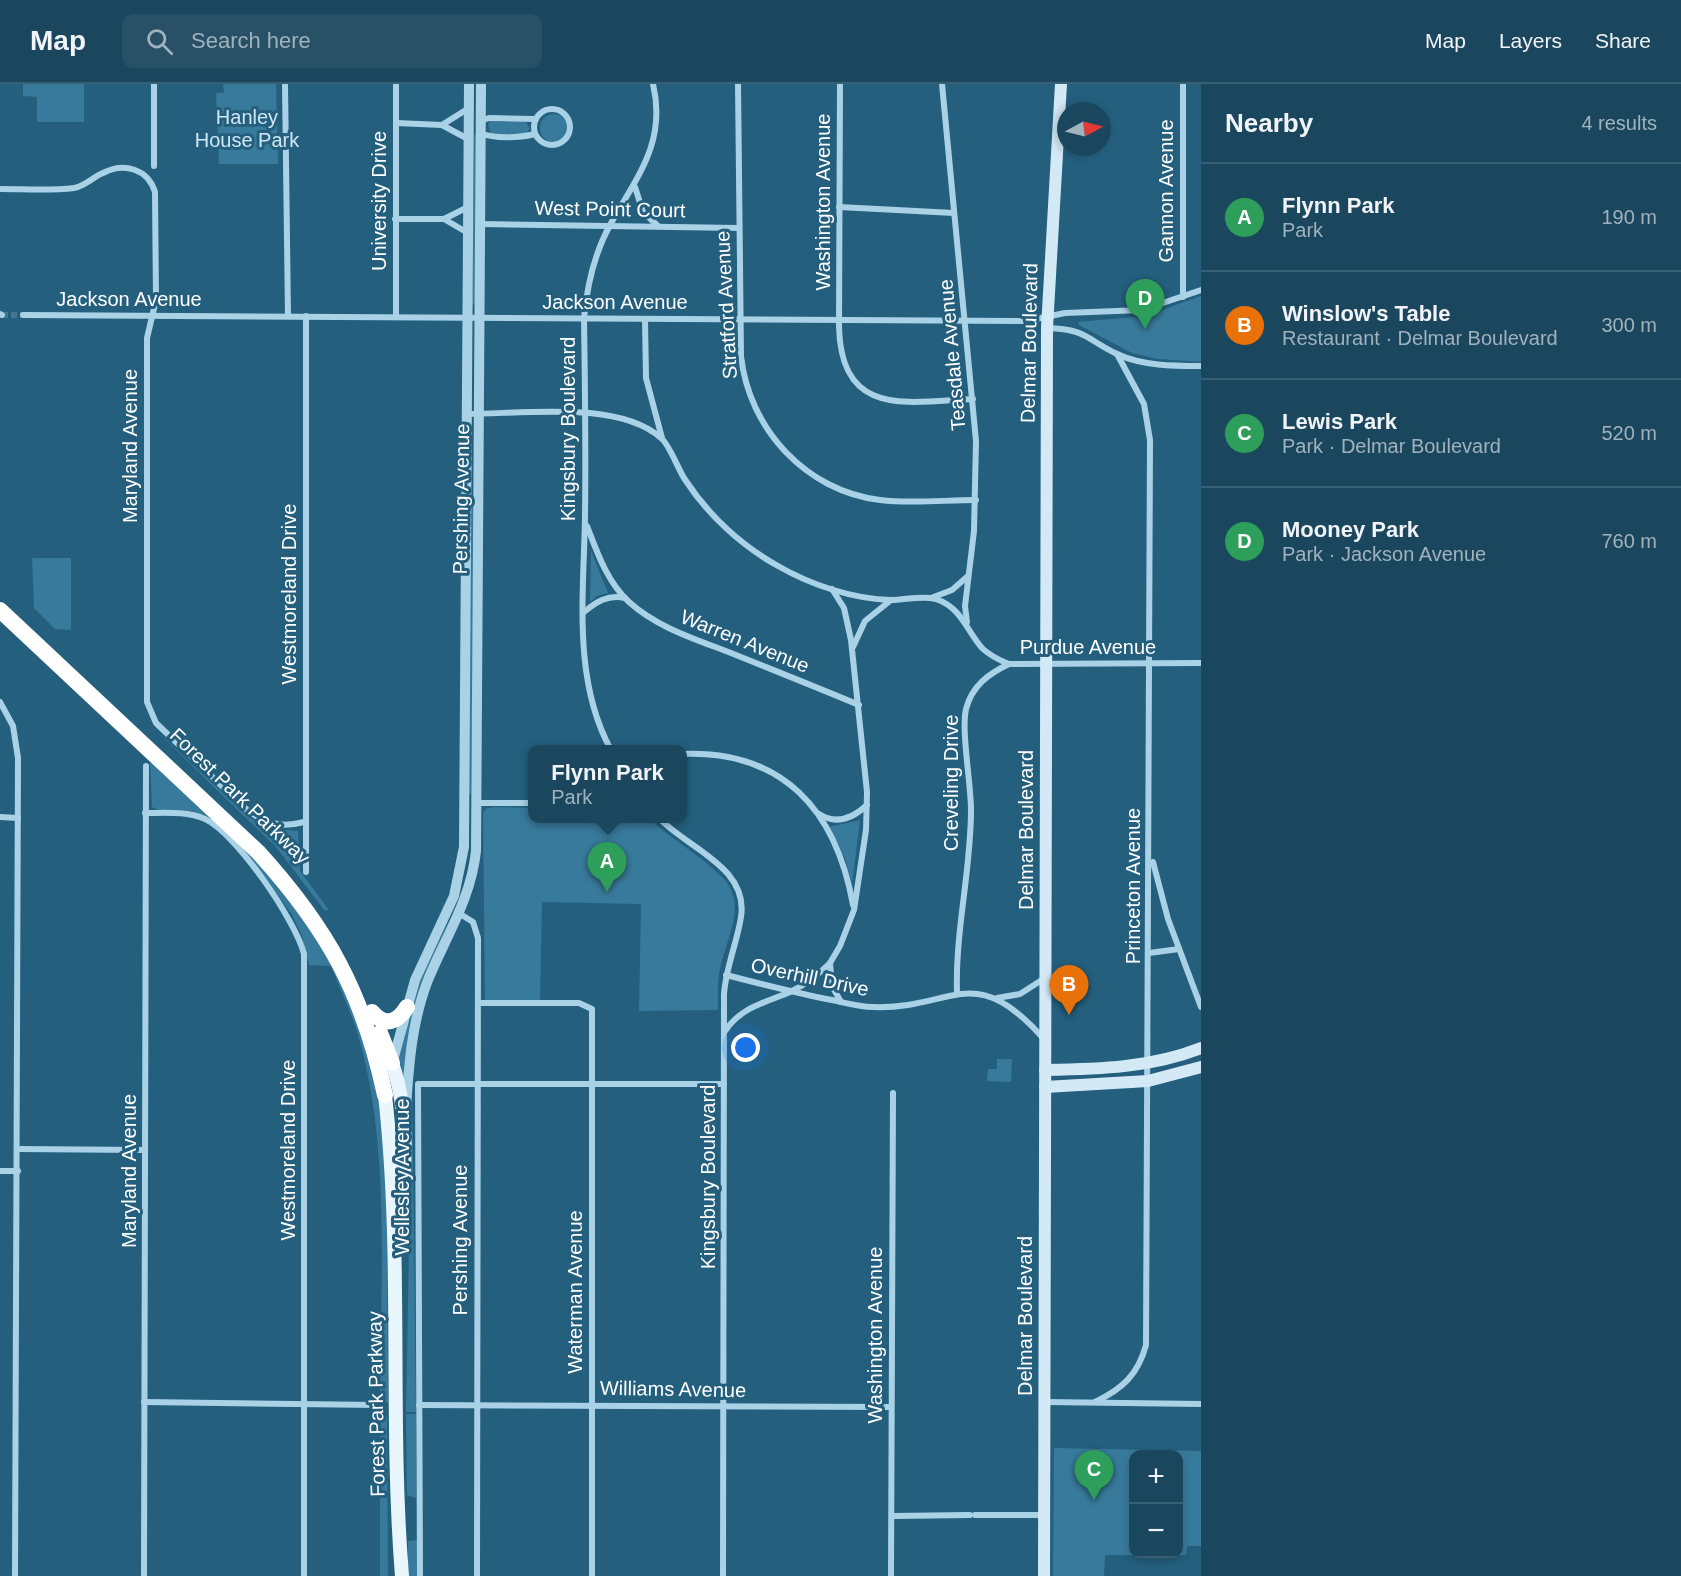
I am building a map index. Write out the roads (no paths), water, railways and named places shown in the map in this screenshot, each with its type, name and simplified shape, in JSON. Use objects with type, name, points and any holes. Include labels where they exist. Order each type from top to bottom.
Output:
[{"type":"highway","name":"Forest Park Parkway","points":[[0,597],[31,632],[258,852],[288,885],[319,927],[352,987],[374,1048],[385,1095]]},
{"type":"highway","name":"Forest Park Parkway","points":[[0,610],[31,632],[244,825],[292,874],[320,910],[341,945],[372,1012],[392,1063]]},
{"type":"highway","points":[[372,1012],[381,1020],[389,1022],[398,1019],[407,1007]]},
{"type":"main road","name":"Delmar Boulevard","points":[[1044,1576],[1047,322],[1061,84]]},
{"type":"main road","points":[[1045,1070],[1101,1069],[1148,1064],[1201,1048]]},
{"type":"main road","name":"Forest Park Parkway","points":[[392,1063],[405,1124],[395,1281]]},
{"type":"main road","points":[[1045,1087],[1148,1081],[1201,1067]]},
{"type":"main road","name":"Forest Park Parkway","points":[[385,1095],[390,1150],[395,1281],[398,1526],[402,1576]]},
{"type":"main road","name":"Forest Park Parkway","points":[[395,1576],[398,1526]]},
{"type":"street","points":[[154,84],[154,166]]},
{"type":"street","points":[[285,84],[288,316]]},
{"type":"street","name":"University Drive","points":[[396,84],[396,317]]},
{"type":"street","name":"Pershing Avenue","points":[[385,1095],[407,1007],[423,959],[454,910],[462,864],[469,84]]},
{"type":"street","name":"Pershing Avenue","points":[[405,1124],[410,1049],[416,1017],[454,910],[474,867],[477,803],[481,84]]},
{"type":"street","name":"Kingsbury Boulevard","points":[[608,745],[599,725],[588,686],[584,612],[584,318],[592,270],[610,226],[635,187],[649,154],[656,109],[653,84]]},
{"type":"street","name":"Stratford Avenue","points":[[738,84],[738,228],[743,375],[754,406],[781,449],[823,482],[870,498],[900,501],[976,500]]},
{"type":"street","name":"Washington Avenue","points":[[840,84],[839,320],[840,345],[846,368],[861,387],[883,400],[897,402],[973,399]]},
{"type":"street","name":"Teasdale Avenue","points":[[942,84],[973,399],[976,500],[964,606],[967,623]]},
{"type":"street","name":"Gannon Avenue","points":[[1182,297],[1183,84]]},
{"type":"street","points":[[442,125],[469,108]]},
{"type":"street","points":[[468,127],[481,120],[536,119],[548,110],[561,111],[570,122],[570,131],[563,142],[556,145],[542,142],[535,134],[536,119]]},
{"type":"street","points":[[396,123],[442,125],[468,139]]},
{"type":"street","points":[[468,127],[481,134],[525,137],[535,134]]},
{"type":"street","name":"Maryland Avenue","points":[[0,189],[82,186],[102,173],[121,169],[133,169],[150,180],[155,192],[156,271],[156,300],[147,338],[145,690],[150,714],[156,723],[259,819],[280,825],[304,822]]},
{"type":"street","points":[[635,187],[643,212],[659,226]]},
{"type":"street","points":[[395,219],[444,219],[468,207]]},
{"type":"street","points":[[839,207],[954,213]]},
{"type":"street","points":[[444,219],[468,233]]},
{"type":"street","name":"West Point Court","points":[[480,224],[738,228]]},
{"type":"street","name":"Jackson Avenue","points":[[23,315],[1047,322],[1142,310],[1201,290]]},
{"type":"street","name":"Westmoreland Drive","points":[[306,316],[304,822],[306,872]]},
{"type":"street","points":[[645,319],[646,378],[663,439],[686,482],[716,518],[732,532],[779,567],[832,589],[891,600],[930,598],[952,590],[968,575]]},
{"type":"street","points":[[1047,322],[1076,330],[1118,354],[1162,365],[1201,366]]},
{"type":"street","name":"Princeton Avenue","points":[[1095,1402],[1117,1392],[1129,1381],[1137,1370],[1146,1345],[1150,834],[1148,424],[1134,382],[1118,354]]},
{"type":"street","points":[[467,414],[585,413],[622,416],[663,439]]},
{"type":"street","name":"Warren Avenue","points":[[585,520],[606,572],[625,598],[661,625],[858,705]]},
{"type":"street","points":[[724,1032],[736,1017],[754,1004],[789,992],[818,975],[830,963],[840,946],[854,910],[861,874],[867,804],[865,758],[853,650],[844,608],[832,589]]},
{"type":"street","points":[[584,612],[601,600],[625,598]]},
{"type":"street","name":"Purdue Avenue","points":[[930,598],[948,606],[967,623],[983,650],[1009,664],[1201,663]]},
{"type":"street","points":[[853,650],[865,621],[891,600]]},
{"type":"street","name":"Creveling Drive","points":[[957,993],[958,940],[967,872],[971,810],[966,710],[978,686],[995,671],[1009,664]]},
{"type":"street","points":[[0,702],[13,726],[17,740],[18,1171],[15,1576]]},
{"type":"street","points":[[687,754],[721,754],[757,764],[798,791],[818,814],[837,848],[846,871],[854,910]]},
{"type":"street","name":"Maryland Avenue","points":[[144,1576],[146,766]]},
{"type":"street","points":[[464,803],[528,803]]},
{"type":"street","points":[[818,814],[830,820],[842,819],[855,815],[867,804]]},
{"type":"street","name":"Westmoreland Drive","points":[[146,813],[189,814],[215,825],[266,885],[301,944],[305,965],[304,1576]]},
{"type":"street","points":[[0,817],[18,818]]},
{"type":"street","name":"Kingsbury Boulevard","points":[[663,823],[728,872],[736,885],[741,902],[741,919],[726,975],[724,1032],[723,1576]]},
{"type":"street","points":[[1150,834],[1158,889],[1201,1007]]},
{"type":"street","name":"Pershing Avenue","points":[[454,910],[472,920],[478,931],[477,1576]]},
{"type":"street","points":[[1149,953],[1179,949]]},
{"type":"street","points":[[830,963],[832,986],[841,1002]]},
{"type":"street","name":"Overhill Drive","points":[[726,975],[789,992],[853,1005],[888,1006],[957,993],[994,998],[1020,994],[1045,978]]},
{"type":"street","name":"Overhill Drive","points":[[994,998],[1020,1014],[1045,1040]]},
{"type":"street","name":"Waterman Avenue","points":[[478,1003],[579,1003],[592,1009],[592,1576]]},
{"type":"street","name":"Wellesley Avenue","points":[[420,1576],[418,1084],[724,1084]]},
{"type":"street","name":"Washington Avenue","points":[[891,1576],[893,1093]]},
{"type":"street","points":[[18,1149],[146,1150]]},
{"type":"street","points":[[0,1171],[18,1171]]},
{"type":"street","points":[[144,1402],[378,1405]]},
{"type":"street","points":[[1044,1402],[1201,1404]]},
{"type":"street","name":"Williams Avenue","points":[[419,1405],[891,1407]]},
{"type":"street","points":[[892,1516],[1044,1515]]},
{"type":"tunnel","points":[[2,315],[23,315]]},
{"type":"place","name":"Mooney Park","points":[[1145,329]]},
{"type":"place","name":"Flynn Park","points":[[607,892]]},
{"type":"place","name":"Winslow's Table","points":[[1069,1015]]},
{"type":"place","name":"Lewis Park","points":[[1094,1500]]},
{"type":"park label","name":"Hanley House Park","points":[[247,128]]}]
